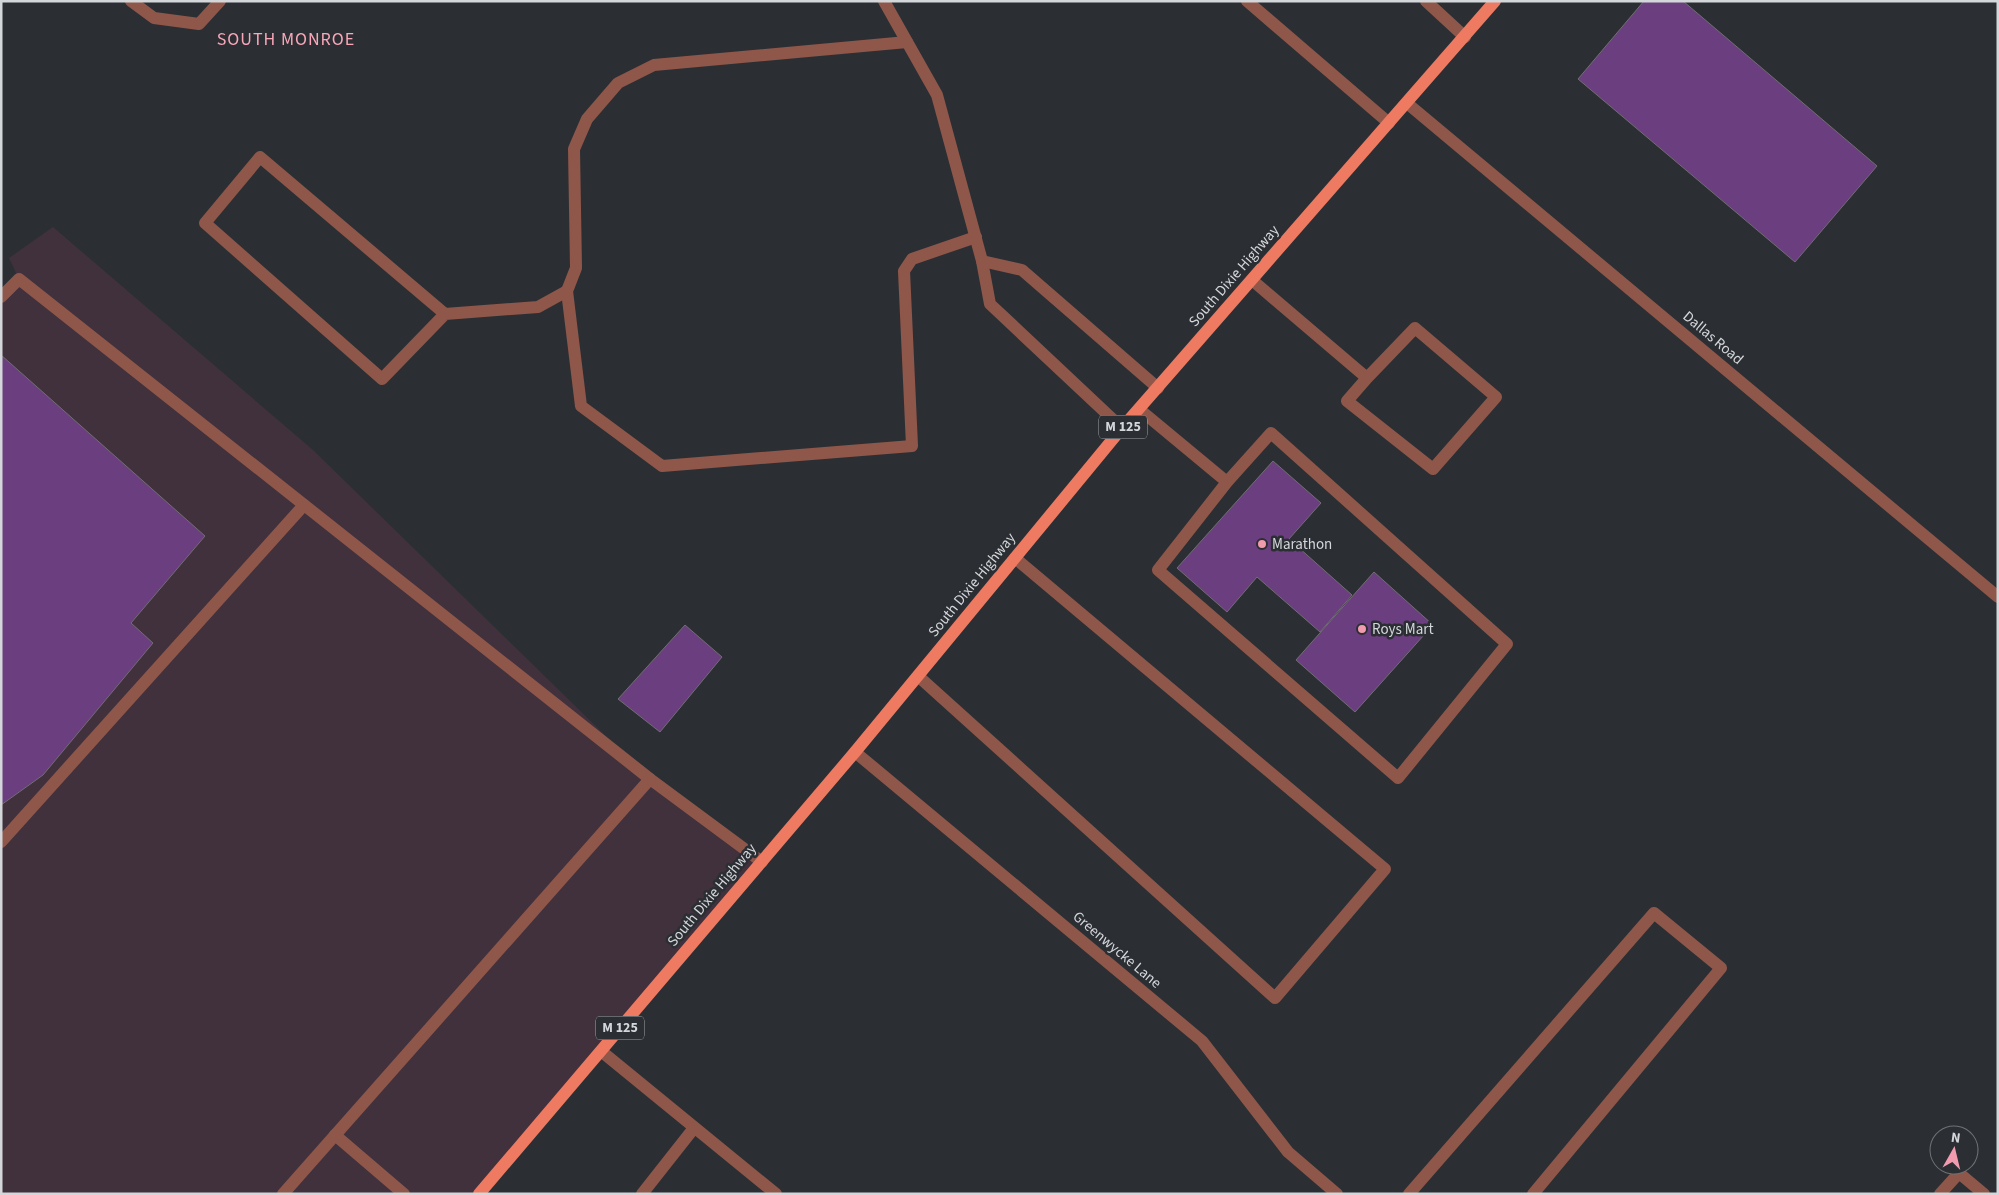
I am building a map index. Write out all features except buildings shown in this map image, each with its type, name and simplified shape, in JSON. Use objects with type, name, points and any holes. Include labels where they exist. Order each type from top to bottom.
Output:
[{"type":"main road","name":"South Dixie Highway","points":[[479,1194],[855,752],[1122,428],[1408,104],[1495,1]]},
{"type":"street","points":[[131,1],[154,18],[199,24],[220,1]]},
{"type":"street","points":[[884,1],[937,95],[976,237],[990,304],[1122,428]]},
{"type":"street","points":[[1247,1],[1390,123]]},
{"type":"street","points":[[1426,1],[1465,37]]},
{"type":"street","points":[[907,42],[654,65],[618,83],[587,119],[574,148],[576,268],[567,291],[581,406],[662,466],[912,446],[904,271],[912,259],[976,237]]},
{"type":"street","name":"Dallas Road","points":[[1408,104],[1998,598]]},
{"type":"street","points":[[445,314],[260,156],[205,222],[382,379],[445,314],[538,306],[567,291]]},
{"type":"street","points":[[982,261],[1022,270],[1158,388]]},
{"type":"street","points":[[1,297],[19,279],[650,779],[762,862]]},
{"type":"street","points":[[1252,280],[1366,378]]},
{"type":"street","points":[[1415,328],[1496,397],[1433,469],[1347,401],[1366,378],[1415,328]]},
{"type":"street","points":[[1139,409],[1227,482]]},
{"type":"street","points":[[1271,433],[1507,644],[1398,778],[1158,570],[1227,482],[1271,433]]},
{"type":"street","points":[[1,842],[304,505]]},
{"type":"street","points":[[918,676],[1275,998],[1384,869],[1015,558]]},
{"type":"street","name":"Greenwycke Lane","points":[[855,752],[1202,1041],[1288,1152],[1337,1194]]},
{"type":"street","points":[[283,1194],[650,779]]},
{"type":"street","points":[[1409,1194],[1654,913],[1721,968],[1533,1194]]},
{"type":"street","points":[[601,1051],[776,1194]]},
{"type":"street","points":[[642,1194],[694,1128]]},
{"type":"street","points":[[335,1135],[404,1194]]},
{"type":"street","points":[[1940,1194],[1959,1173],[1984,1194]]},
{"type":"shaded area","points":[[53,227],[313,450],[650,779],[762,862],[479,1194],[1,1194],[1,297],[19,279],[9,258]]},
{"type":"place","name":"Marathon","points":[[1262,544]]},
{"type":"place","name":"Roys Mart","points":[[1362,629]]},
{"type":"district","name":"SOUTH MONROE","points":[[286,39]]}]
